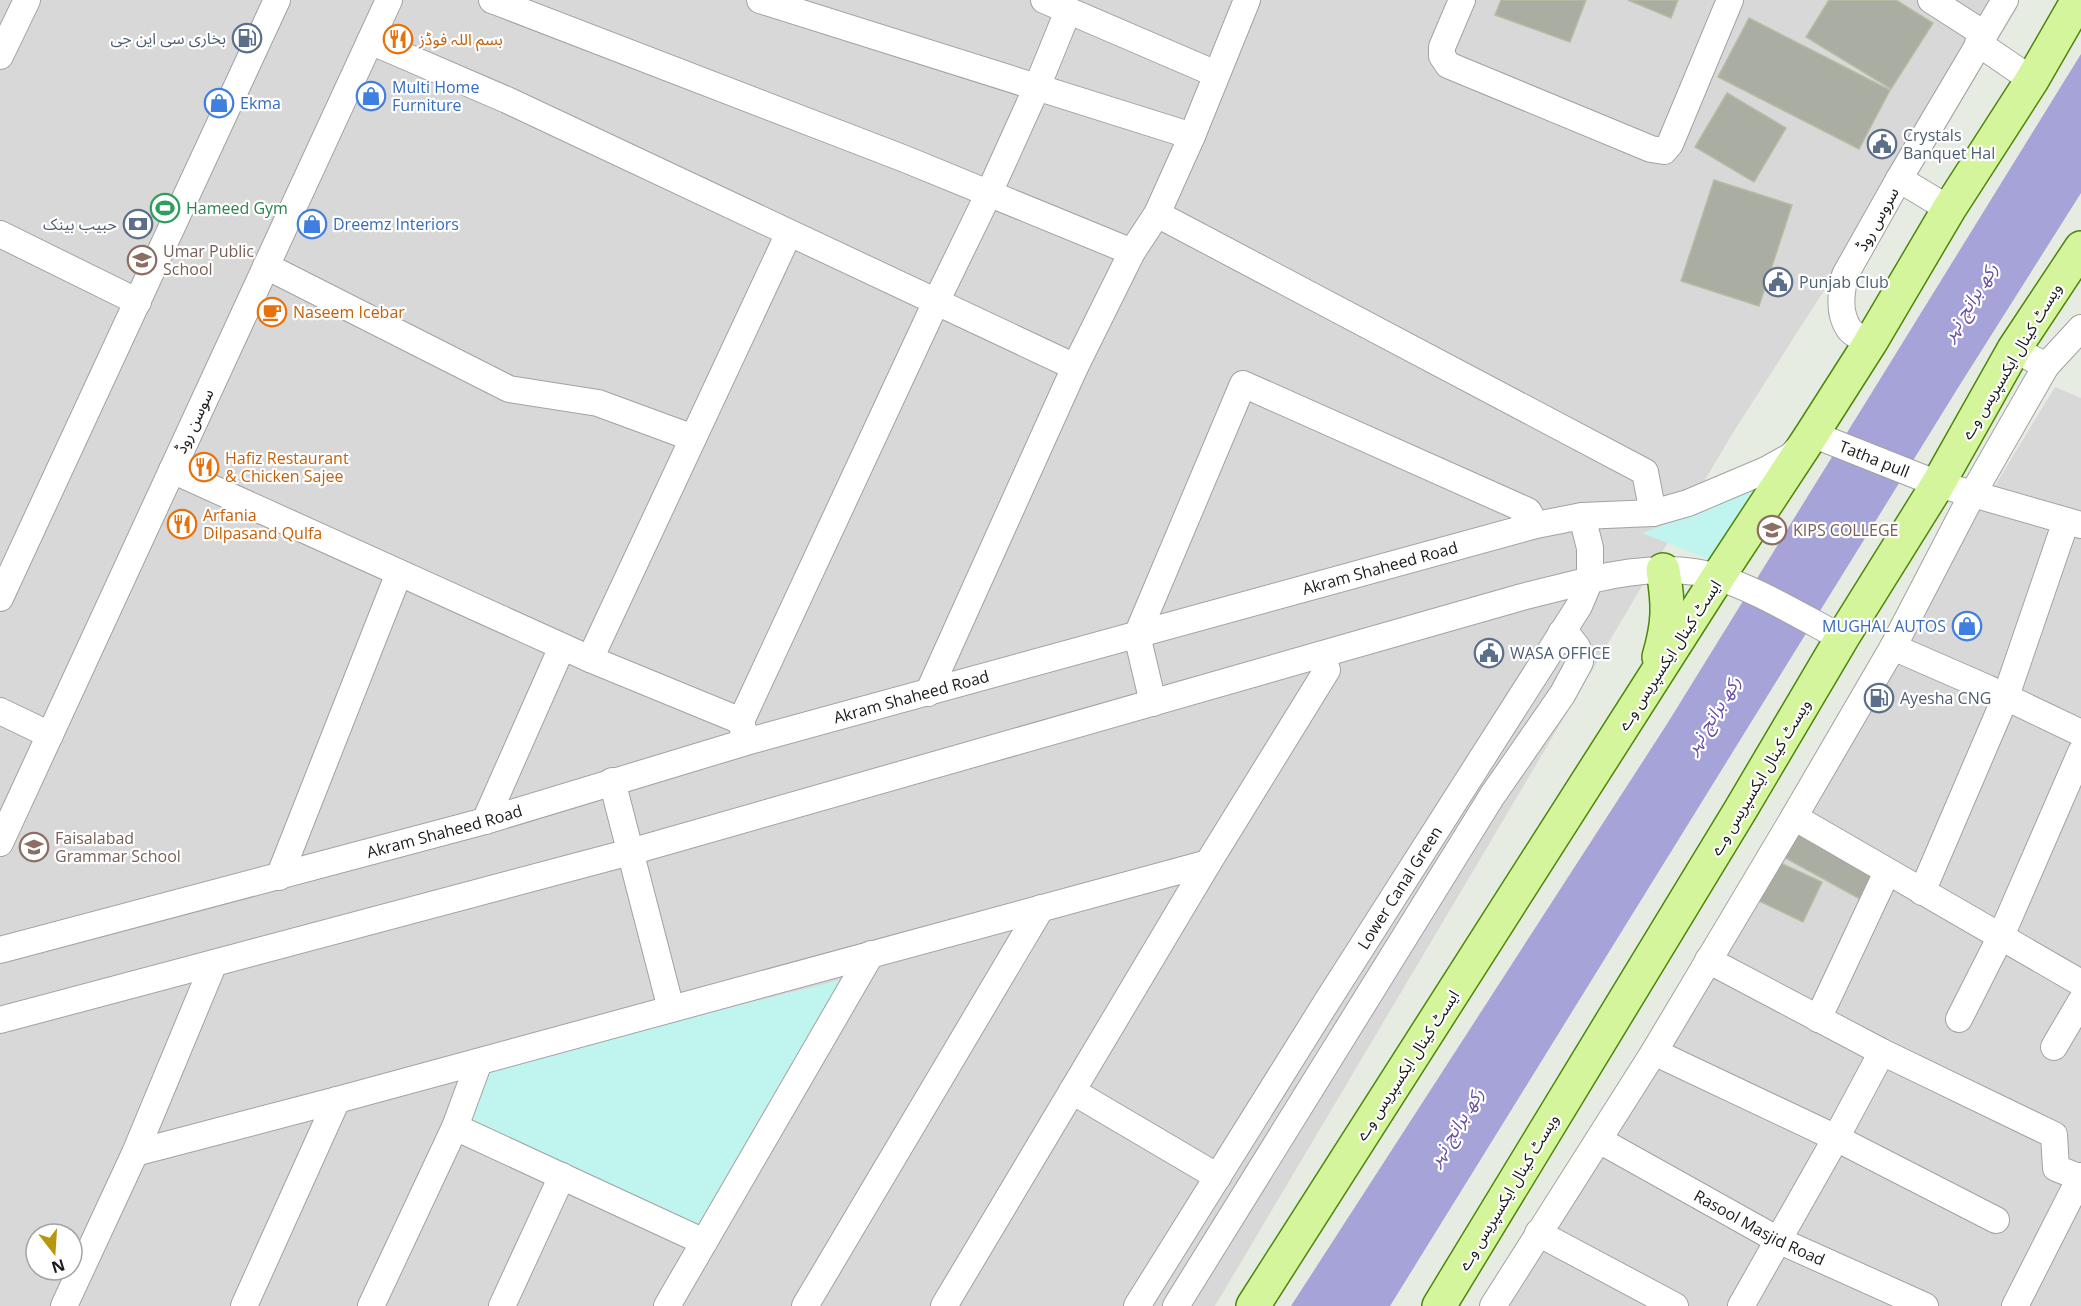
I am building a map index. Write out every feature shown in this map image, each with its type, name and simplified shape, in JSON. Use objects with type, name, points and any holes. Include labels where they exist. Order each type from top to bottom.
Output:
[{"type":"main road","name":"ایسٹ کینال ایکسپریس وے","points":[[1253,1306],[1625,722],[1730,582],[1820,437],[1870,343],[1949,209],[2032,80],[2078,0]]},
{"type":"main road","name":"ویسٹ کینال ایکسپریس وے","points":[[1439,1306],[1735,820],[1835,634],[1928,480],[2081,248]]},
{"type":"main road","points":[[1625,722],[1655,674],[1666,635],[1668,600],[1663,570]]},
{"type":"street","points":[[0,56],[27,0]]},
{"type":"street","points":[[0,598],[277,0]]},
{"type":"street","name":"سوسن روڈ","points":[[0,843],[389,0]]},
{"type":"street","points":[[492,0],[989,193],[1132,252]]},
{"type":"street","points":[[760,0],[1192,136]]},
{"type":"street","points":[[1044,0],[1216,74]]},
{"type":"street","points":[[928,693],[1075,368],[1132,252],[1157,214],[1192,136],[1247,0]]},
{"type":"street","points":[[1462,0],[1442,47],[1442,57],[1448,65],[1652,149],[1664,151],[1670,144],[1730,0]]},
{"type":"street","points":[[1932,0],[2032,80]]},
{"type":"street","name":"سروس روڈ","points":[[1870,343],[1849,330],[1842,310],[1841,293],[1845,275],[2005,0]]},
{"type":"street","points":[[172,470],[744,731],[936,302],[1037,87],[1068,11]]},
{"type":"street","points":[[370,41],[507,100],[1075,368]]},
{"type":"street","points":[[1899,179],[1949,209]]},
{"type":"street","points":[[1157,214],[1645,472],[1653,513]]},
{"type":"street","points":[[590,659],[789,233]]},
{"type":"street","points":[[0,234],[138,302]]},
{"type":"street","points":[[266,266],[509,389],[598,403],[693,438]]},
{"type":"street","points":[[1493,1306],[1654,1052],[1794,817],[1893,647],[1972,495],[2046,366],[2081,328]]},
{"type":"street","points":[[2014,349],[2046,366]]},
{"type":"street","points":[[1153,703],[1137,635],[1243,384],[1528,511],[1536,525]]},
{"type":"street","name":"Akram Shaheed Road","points":[[0,950],[485,821],[612,781],[744,731],[928,693],[1536,525],[1582,516],[1653,513],[1688,503],[1766,470],[1820,437]]},
{"type":"street","name":"Tatha pull","points":[[1820,437],[1972,495],[2074,523]]},
{"type":"street","points":[[1582,516],[1590,548],[1590,580]]},
{"type":"street","points":[[1922,892],[2006,696],[2074,523]]},
{"type":"street","points":[[0,1020],[630,852],[1522,597],[1590,580],[1641,571],[1694,572],[1730,582],[1835,634]]},
{"type":"street","points":[[279,877],[399,573]]},
{"type":"street","name":"Lower Canal Green","points":[[1137,1306],[1579,606],[1590,580]]},
{"type":"street","points":[[1176,1306],[1492,796],[1562,695],[1580,662],[1580,654],[1578,647],[1561,633]]},
{"type":"street","points":[[485,821],[562,647]]},
{"type":"street","points":[[1893,647],[2006,696],[2081,733]]},
{"type":"street","points":[[944,1306],[1208,863],[1327,670],[1323,655]]},
{"type":"street","points":[[0,711],[50,735]]},
{"type":"street","points":[[1959,1019],[2001,936],[2081,752]]},
{"type":"street","points":[[612,781],[671,1009]]},
{"type":"street","points":[[1794,817],[2081,983]]},
{"type":"street","points":[[135,1153],[1208,863]]},
{"type":"street","points":[[1818,1019],[1887,872]]},
{"type":"street","points":[[805,1306],[1041,908]]},
{"type":"street","points":[[667,1306],[871,954]]},
{"type":"street","points":[[1708,960],[1882,1052],[2054,1135],[2056,1168],[2081,1177],[2015,1306]]},
{"type":"street","points":[[64,1306],[135,1153],[214,963]]},
{"type":"street","points":[[2054,1047],[2081,1001]]},
{"type":"street","points":[[1654,1052],[1836,1138],[1996,1220]]},
{"type":"street","points":[[1741,1306],[1882,1052]]},
{"type":"street","points":[[375,1304],[455,1127],[478,1062]]},
{"type":"street","points":[[1072,1091],[1218,1177]]},
{"type":"street","points":[[244,1306],[337,1100]]},
{"type":"street","points":[[455,1127],[704,1242]]},
{"type":"street","name":"Rasool Masjid Road","points":[[1599,1140],[1778,1240],[1925,1306]]},
{"type":"street","points":[[502,1306],[562,1176]]},
{"type":"street","points":[[1538,1233],[1675,1306]]},
{"type":"shaded area","points":[[0,0],[2010,0],[1734,431],[1215,1306],[0,1306]]},
{"type":"shaded area","points":[[2055,387],[2081,398],[2081,1306],[1496,1306]]},
{"type":"shaded area","points":[[1766,486],[1721,564],[1642,533]]},
{"type":"shaded area","points":[[852,977],[701,1232],[467,1127],[487,1068]]},
{"type":"water","name":"رکھ برانچ نہر","points":[[2081,54],[2081,193],[1390,1306],[1291,1306],[1667,724]]},
{"type":"building","points":[[1501,0],[1586,0],[1570,42],[1495,15]]},
{"type":"building","points":[[1628,0],[1678,0],[1671,18]]},
{"type":"building","points":[[1829,0],[1896,0],[1933,23],[1891,89],[1806,37]]},
{"type":"building","points":[[1749,18],[1890,90],[1859,149],[1718,77]]},
{"type":"building","points":[[1727,93],[1786,128],[1754,182],[1695,147]]},
{"type":"building","points":[[1714,180],[1792,205],[1759,306],[1681,281]]},
{"type":"building","points":[[1793,832],[1873,875],[1860,899],[1780,855]]},
{"type":"building","points":[[1776,861],[1822,882],[1803,922],[1757,900]]},
{"type":"place","name":"بخاری سی این جی","points":[[247,38]]},
{"type":"place","name":"بسم اللہ فوڈز","points":[[398,39]]},
{"type":"place","name":"Multi Home Furniture","points":[[371,96]]},
{"type":"place","name":"Ekma","points":[[219,103]]},
{"type":"place","name":"Crystals Banquet Hal","points":[[1882,144]]},
{"type":"place","name":"Hameed Gym","points":[[165,208]]},
{"type":"place","name":"حبیب بینک","points":[[138,224]]},
{"type":"place","name":"Dreemz Interiors","points":[[312,224]]},
{"type":"place","name":"Umar Public School","points":[[142,260]]},
{"type":"place","name":"Punjab Club","points":[[1778,282]]},
{"type":"place","name":"Naseem Icebar","points":[[272,312]]},
{"type":"place","name":"Hafiz Restaurant & Chicken Sajee","points":[[204,467]]},
{"type":"place","name":"Arfania Dilpasand Qulfa","points":[[182,524]]},
{"type":"place","name":"KIPS COLLEGE","points":[[1772,530]]},
{"type":"place","name":"MUGHAL AUTOS","points":[[1967,626]]},
{"type":"place","name":"WASA OFFICE","points":[[1489,653]]},
{"type":"place","name":"Ayesha CNG","points":[[1879,698]]},
{"type":"place","name":"Faisalabad Grammar School","points":[[34,847]]}]
